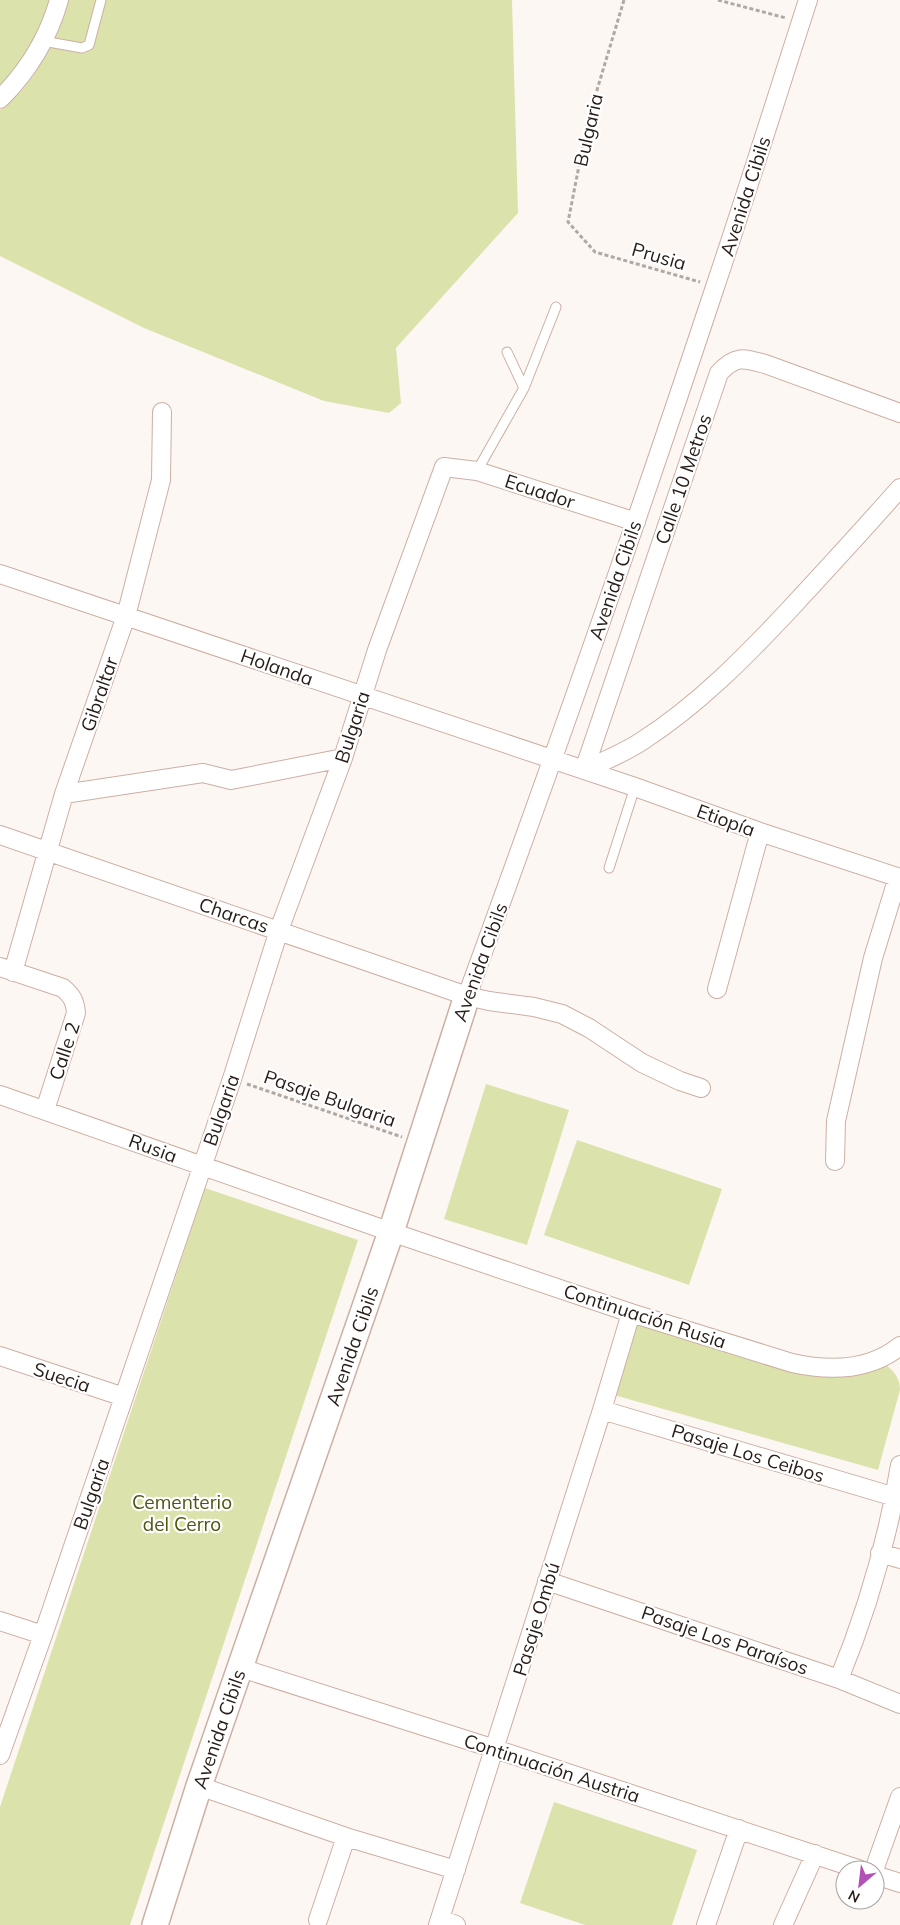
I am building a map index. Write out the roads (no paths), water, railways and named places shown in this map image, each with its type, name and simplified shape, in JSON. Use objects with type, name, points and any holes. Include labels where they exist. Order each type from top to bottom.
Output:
[{"type":"street","points":[[0,99],[16,83],[28,67],[53,20],[59,0]]},
{"type":"street","name":"Avenida Cibils","points":[[155,1925],[199,1786],[392,1232],[467,996],[553,760],[636,522],[716,286],[808,0]]},
{"type":"street","name":"Calle 10 Metros","points":[[584,770],[719,373],[734,360],[742,358],[900,413]]},
{"type":"street","name":"Gibraltar","points":[[7,969],[48,851],[64,794],[126,616],[161,480],[162,412]]},
{"type":"street","name":"Ecuador","points":[[444,467],[477,471],[636,522]]},
{"type":"street","name":"Bulgaria","points":[[0,1755],[43,1635],[203,1166],[279,930],[343,758],[377,650],[444,467]]},
{"type":"street","points":[[584,770],[642,742],[703,696],[756,646],[837,560],[900,488]]},
{"type":"street","name":"Holanda","points":[[0,574],[553,760]]},
{"type":"street","points":[[64,794],[203,773],[231,780],[343,758]]},
{"type":"street","name":"Etiopía","points":[[553,760],[760,832],[899,877]]},
{"type":"street","points":[[717,989],[760,832]]},
{"type":"street","name":"Charcas","points":[[0,835],[467,996],[503,1004],[534,1007],[562,1014],[590,1028],[642,1063],[680,1081],[701,1088]]},
{"type":"street","points":[[835,1160],[836,1121],[873,958],[899,877]]},
{"type":"street","name":"Calle 2","points":[[7,969],[63,988],[76,1003],[76,1013],[45,1110]]},
{"type":"street","name":"Rusia","points":[[0,1095],[392,1232]]},
{"type":"street","name":"Continuación Rusia","points":[[392,1232],[631,1313],[792,1364],[813,1368],[837,1369],[858,1366],[898,1353]]},
{"type":"street","name":"Pasaje Ombú","points":[[445,1923],[456,1870],[631,1313]]},
{"type":"street","name":"Suecia","points":[[0,1356],[124,1397]]},
{"type":"street","name":"Pasaje Los Ceibos","points":[[602,1410],[894,1497]]},
{"type":"street","points":[[839,1679],[856,1636],[880,1553],[900,1465]]},
{"type":"street","points":[[880,1553],[900,1559]]},
{"type":"street","name":"Pasaje Los Paraísos","points":[[548,1581],[839,1679],[900,1704]]},
{"type":"street","points":[[0,1621],[43,1635]]},
{"type":"street","name":"Continuación Austria","points":[[241,1668],[835,1861]]},
{"type":"street","points":[[199,1786],[346,1836],[456,1870]]},
{"type":"street","points":[[878,1860],[900,1796]]},
{"type":"street","points":[[706,1925],[739,1829]]},
{"type":"street","points":[[318,1920],[346,1836]]},
{"type":"street","points":[[783,1925],[815,1854]]},
{"type":"street","points":[[885,1878],[900,1883]]},
{"type":"lane","points":[[43,41],[82,48],[89,45],[101,0]]},
{"type":"lane","points":[[477,471],[524,388],[556,307]]},
{"type":"lane","points":[[506,352],[524,388]]},
{"type":"lane","points":[[610,868],[635,787]]},
{"type":"park label","name":"Cementerio del Cerro","points":[[182,1513]]}]
